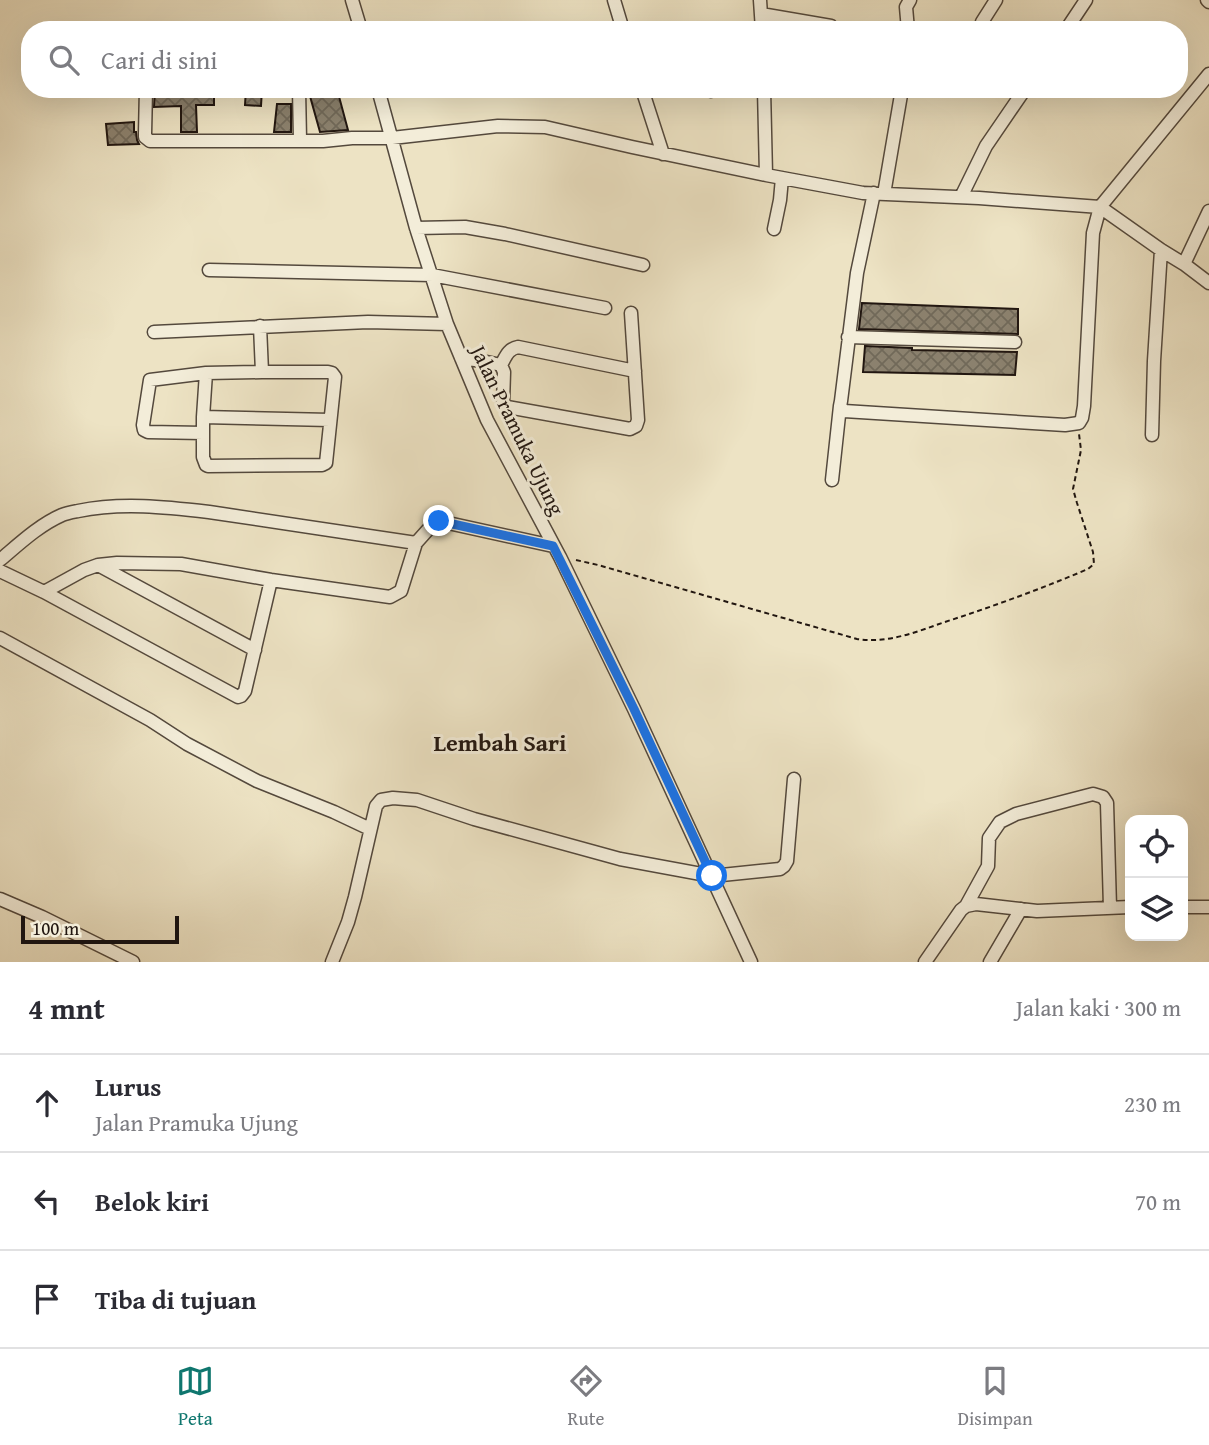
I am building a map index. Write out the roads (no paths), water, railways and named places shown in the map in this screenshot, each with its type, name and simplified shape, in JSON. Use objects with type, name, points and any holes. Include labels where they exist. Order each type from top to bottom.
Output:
[{"type":"street","points":[[352,0],[358,21]]},
{"type":"street","points":[[614,0],[620,21]]},
{"type":"street","points":[[760,0],[761,21]]},
{"type":"street","points":[[907,21],[906,7],[910,0]]},
{"type":"street","points":[[983,21],[996,0]]},
{"type":"street","points":[[1072,21],[1086,0]]},
{"type":"street","points":[[761,14],[802,21]]},
{"type":"street","points":[[841,406],[844,411],[1065,425],[1079,423],[1084,406],[1093,233],[1100,206],[1209,74]]},
{"type":"street","points":[[146,98],[145,138],[150,141],[391,138],[498,126],[545,127],[766,175],[879,193],[1100,206],[1209,284]]},
{"type":"street","points":[[299,98],[300,140]]},
{"type":"street","name":"Jalan Pramuka Ujung","points":[[380,98],[416,228],[447,324],[461,358],[492,430],[634,709],[751,962]]},
{"type":"street","points":[[645,98],[663,154]]},
{"type":"street","points":[[764,98],[766,175]]},
{"type":"street","points":[[832,480],[857,273],[879,193],[900,98]]},
{"type":"street","points":[[961,197],[986,146],[1019,98]]},
{"type":"street","points":[[774,229],[782,178]]},
{"type":"street","points":[[1184,264],[1209,211]]},
{"type":"street","points":[[416,228],[465,227],[505,233],[642,265]]},
{"type":"street","points":[[1153,435],[1154,361],[1161,250]]},
{"type":"street","points":[[209,270],[432,275],[605,308]]},
{"type":"street","points":[[501,365],[504,372],[503,403],[507,407],[630,429],[636,426],[638,420],[631,313]]},
{"type":"street","points":[[154,332],[368,322],[447,324]]},
{"type":"street","points":[[260,326],[262,372]]},
{"type":"street","points":[[848,337],[1015,342]]},
{"type":"street","points":[[501,365],[508,352],[518,347],[635,371]]},
{"type":"street","points":[[461,358],[501,365]]},
{"type":"street","points":[[203,433],[144,430],[142,425],[150,380],[206,373],[262,372],[332,373],[335,377],[326,463],[208,466],[203,457],[206,373]]},
{"type":"street","points":[[203,417],[330,420]]},
{"type":"street","points":[[0,560],[64,514],[114,506],[209,512],[416,543]]},
{"type":"street","points":[[44,592],[84,570],[117,563],[181,564],[390,597],[401,591],[416,543],[439,521],[556,552]]},
{"type":"street","points":[[98,565],[255,650]]},
{"type":"street","points":[[0,571],[238,696],[245,691],[271,580]]},
{"type":"street","points":[[0,638],[257,781],[370,828]]},
{"type":"street","points":[[332,962],[348,922],[370,828],[376,806],[381,800],[417,800],[474,819],[620,859],[712,876],[780,869],[784,866],[787,861],[794,779]]},
{"type":"street","points":[[925,962],[966,906],[988,866],[989,838],[1000,822],[1016,814],[1093,794],[1103,797],[1107,803],[1110,907]]},
{"type":"street","points":[[0,899],[43,917],[133,962]]},
{"type":"street","points":[[966,906],[976,904],[1037,911],[1125,907]]},
{"type":"street","points":[[1188,907],[1209,908]]},
{"type":"street","points":[[990,962],[1021,909]]},
{"type":"district","name":"Lembah Sari","points":[[500,742]]}]
